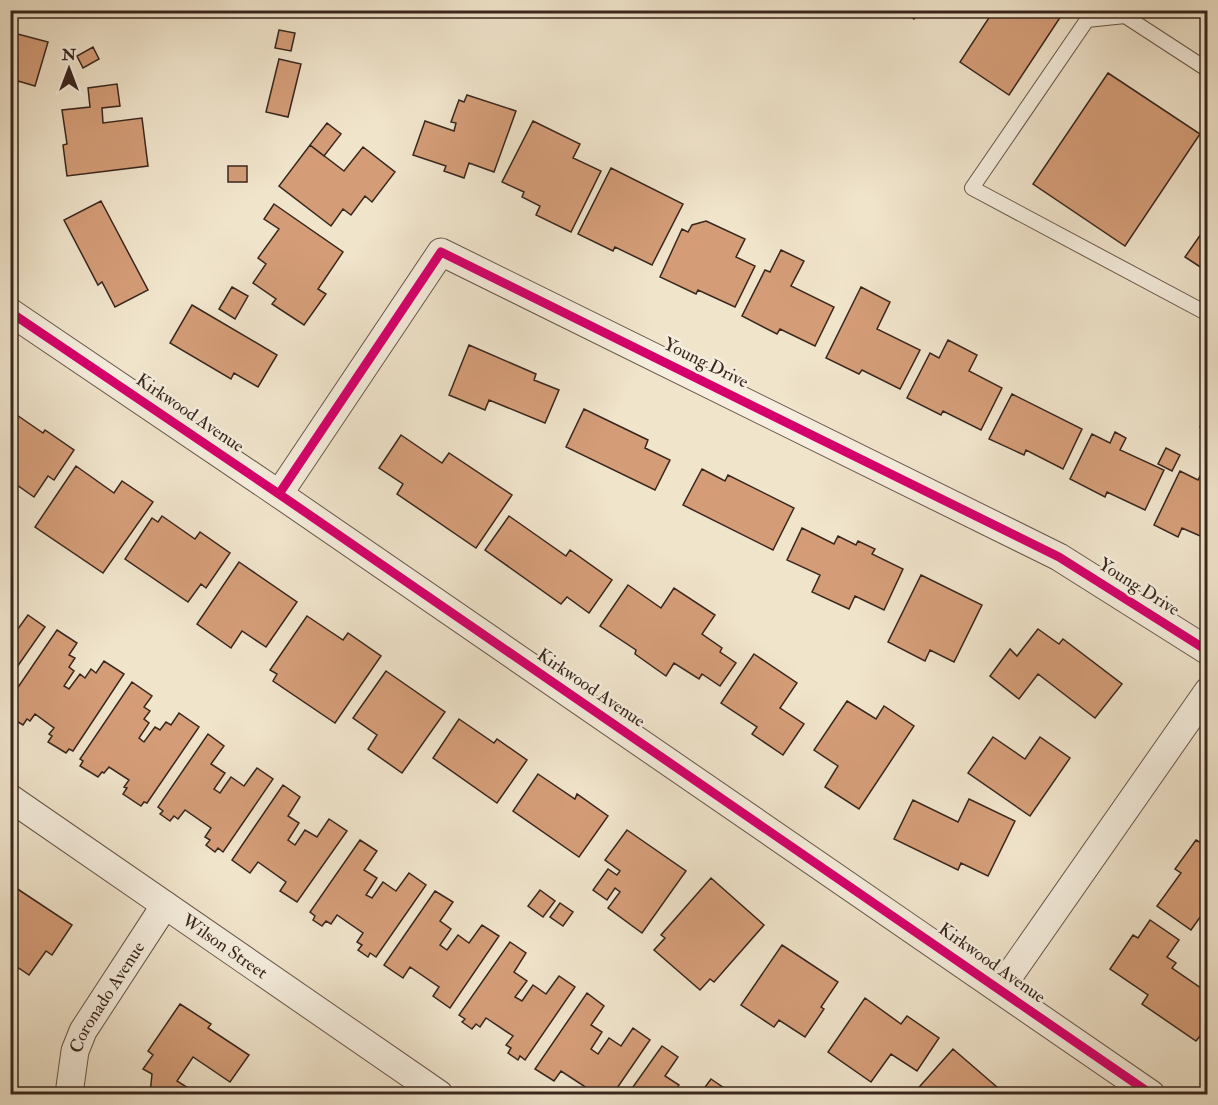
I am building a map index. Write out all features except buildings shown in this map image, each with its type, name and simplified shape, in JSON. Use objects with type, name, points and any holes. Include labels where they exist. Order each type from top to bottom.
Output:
[{"type":"street","name":"Young Drive","points":[[279,494],[441,252],[1059,556],[1208,651]]},
{"type":"street","name":"Kirkwood Avenue","points":[[10,312],[279,494],[1151,1095]]},
{"type":"street","points":[[1000,989],[1208,691]]},
{"type":"street","name":"Wilson Street","points":[[10,798],[440,1095]]},
{"type":"street","name":"Coronado Avenue","points":[[69,1095],[75,1051],[83,1031],[165,905]]},
{"type":"lane","points":[[1208,70],[1127,13],[1087,20],[972,188],[1208,314]]},
{"type":"cycle path","points":[[279,494],[441,252],[1059,557],[1208,651]]},
{"type":"cycle path","points":[[10,312],[279,494],[1151,1094]]}]
